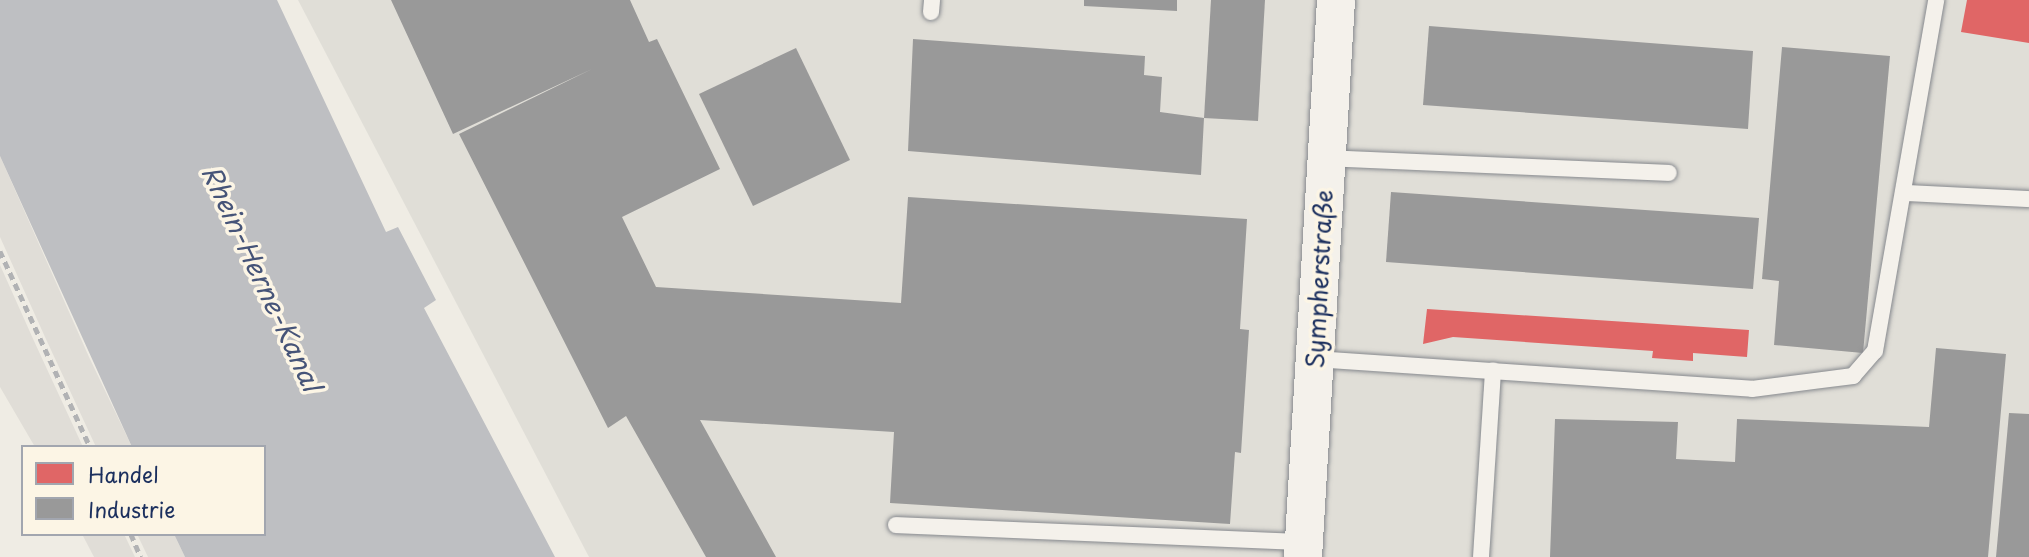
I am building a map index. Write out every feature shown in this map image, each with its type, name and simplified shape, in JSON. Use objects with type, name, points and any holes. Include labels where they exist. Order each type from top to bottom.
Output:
[{"type":"street","name":"Sympherstraße","points":[[1303,550],[1336,0]]},
{"type":"lane","points":[[1315,359],[1752,389],[1853,376],[1875,351],[1905,193],[1936,0]]},
{"type":"lane","points":[[1326,158],[1669,173]]},
{"type":"lane","points":[[1905,193],[2029,199]]},
{"type":"lane","points":[[1481,557],[1493,370]]},
{"type":"lane","points":[[896,525],[1303,550]]},
{"type":"path","points":[[0,251],[89,445]]},
{"type":"path","points":[[132,536],[141,557]]},
{"type":"shaded area","points":[[298,0],[2029,0],[2029,557],[589,557]]},
{"type":"shaded area","points":[[0,156],[131,445],[95,445],[0,237]]},
{"type":"shaded area","points":[[0,265],[82,445],[34,445],[0,387]]},
{"type":"shaded area","points":[[83,536],[125,536],[135,557],[94,557]]},
{"type":"shaded area","points":[[138,536],[175,536],[185,557],[148,557]]},
{"type":"water","name":"Rhein-Herne-Kanal","points":[[0,0],[277,0],[386,232],[398,227],[436,300],[424,308],[555,557],[185,557],[175,536],[266,536],[266,445],[131,445],[0,156]]},
{"type":"building: Handel","points":[[1967,0],[2029,0],[2029,43],[1961,32]]},
{"type":"building: Handel","points":[[1427,309],[1749,330],[1747,357],[1693,353],[1693,361],[1652,358],[1653,351],[1453,337],[1423,344]]},
{"type":"building: Industrie","points":[[391,0],[630,0],[649,42],[657,39],[720,169],[622,217],[656,287],[901,303],[908,197],[1247,219],[1240,329],[1249,330],[1241,453],[1235,452],[1230,524],[890,503],[894,432],[700,420],[776,557],[706,557],[626,416],[608,428],[459,134],[592,69],[453,134]]},
{"type":"building: Industrie","points":[[1084,0],[1177,0],[1177,11],[1084,6]]},
{"type":"building: Industrie","points":[[1211,0],[1265,0],[1258,121],[1204,118]]},
{"type":"building: Industrie","points":[[1429,26],[1753,51],[1748,129],[1423,105]]},
{"type":"building: Industrie","points":[[913,39],[1145,56],[1144,75],[1162,77],[1160,112],[1204,118],[1201,175],[908,151]]},
{"type":"building: Industrie","points":[[1782,47],[1890,56],[1863,353],[1774,345],[1779,281],[1762,279]]},
{"type":"building: Industrie","points":[[796,48],[850,160],[753,206],[699,94]]},
{"type":"building: Industrie","points":[[1391,192],[1759,218],[1753,289],[1386,262]]},
{"type":"building: Industrie","points":[[1936,348],[2006,354],[1988,557],[1550,557],[1555,419],[1678,422],[1676,459],[1735,462],[1737,419],[1929,427]]},
{"type":"building: Industrie","points":[[2009,413],[2029,414],[2029,557],[1996,557]]}]
